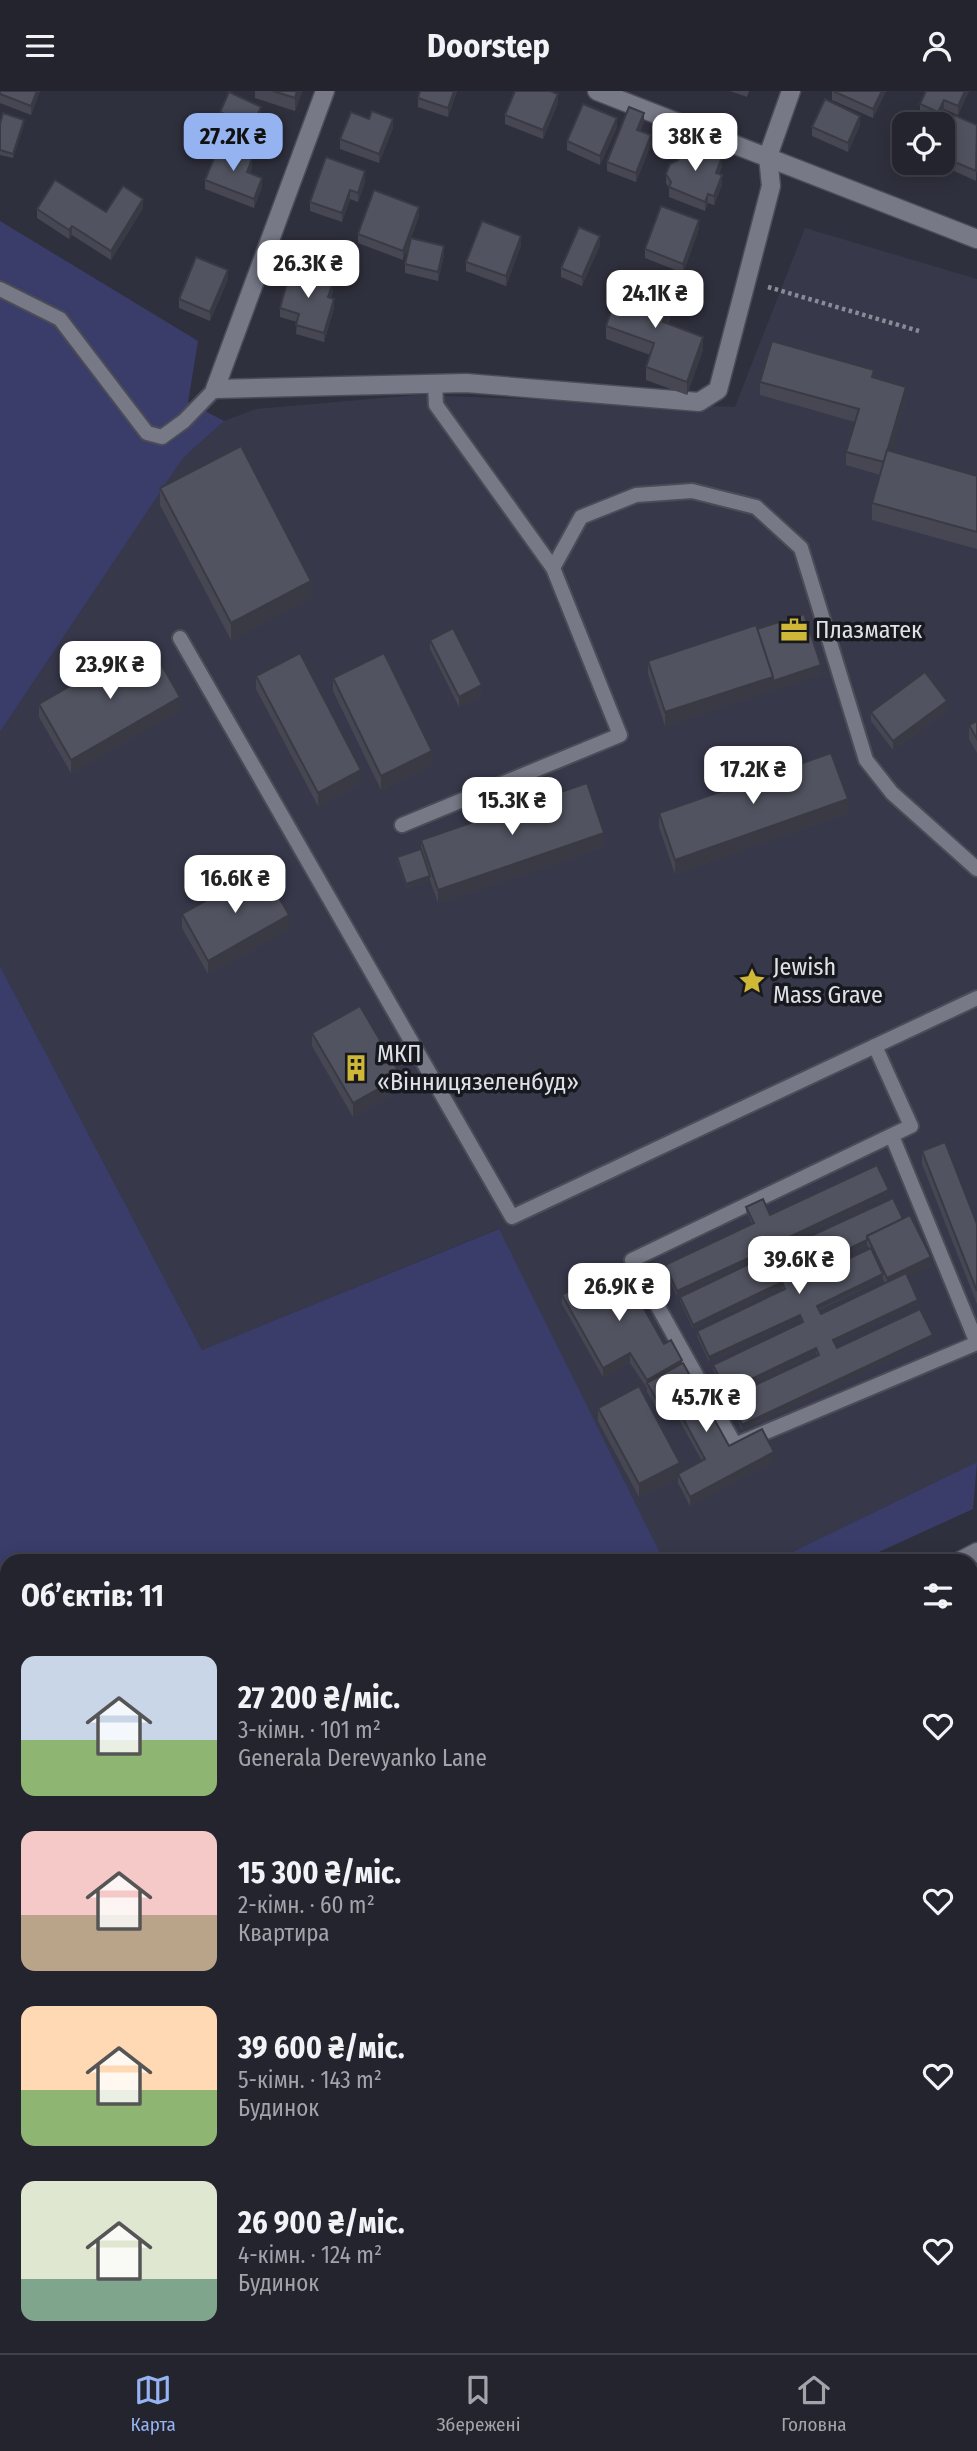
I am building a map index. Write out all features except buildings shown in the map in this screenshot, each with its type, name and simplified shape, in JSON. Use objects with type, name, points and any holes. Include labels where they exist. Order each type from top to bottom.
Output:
[{"type":"street","points":[[325,91],[215,389],[466,383],[699,403],[718,390],[771,186],[768,156],[791,91]]},
{"type":"street","points":[[597,91],[977,239]]},
{"type":"lane","points":[[0,289],[60,319],[147,433],[162,437],[184,421],[215,389]]},
{"type":"lane","points":[[402,824],[620,735],[553,568],[436,405],[435,384]]},
{"type":"lane","points":[[553,568],[581,517],[636,495],[692,491],[756,507],[801,548],[866,760],[892,793],[977,869]]},
{"type":"lane","points":[[180,638],[512,1217],[977,998]]},
{"type":"lane","points":[[874,1046],[911,1126],[632,1260],[735,1445],[977,1343],[892,1136]]},
{"type":"path","points":[[747,281],[919,331]]},
{"type":"shaded area","points":[[0,221],[198,341],[188,402],[224,421],[183,458],[0,732]]},
{"type":"shaded area","points":[[805,228],[977,279],[977,1462],[788,1554],[660,1554],[498,1229],[202,1350],[0,966],[0,732],[183,458],[224,421],[256,409],[417,395],[735,407]]},
{"type":"shaded area","points":[[0,966],[202,1350],[499,1229],[661,1554],[0,1554]]},
{"type":"shaded area","points":[[977,1462],[973,1509],[874,1554],[788,1554]]},
{"type":"place","name":"Плазматек","points":[[794,630]]},
{"type":"place","name":"Jewish Mass Grave","points":[[752,981]]},
{"type":"place","name":"МКП «Вінницязеленбуд»","points":[[356,1068]]}]
